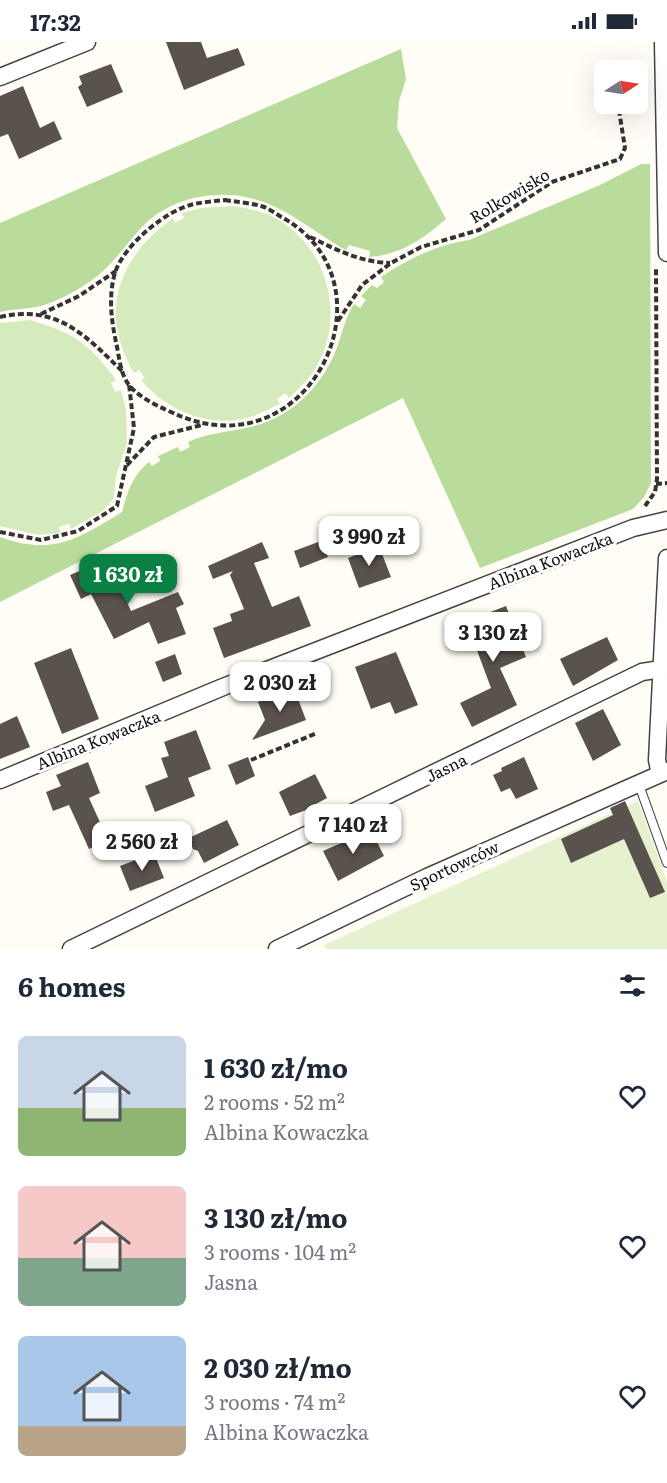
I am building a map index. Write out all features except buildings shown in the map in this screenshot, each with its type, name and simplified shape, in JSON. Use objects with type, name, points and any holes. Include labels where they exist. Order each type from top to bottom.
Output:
[{"type":"street","points":[[0,77],[87,42]]},
{"type":"street","points":[[662,255],[663,42]]},
{"type":"street","name":"Albina Kowaczka","points":[[0,780],[223,687],[633,528],[667,520]]},
{"type":"street","points":[[663,772],[657,760],[667,558]]},
{"type":"street","name":"Jasna","points":[[71,949],[642,672],[661,669]]},
{"type":"street","name":"Sportowców","points":[[276,949],[663,772]]},
{"type":"lane","points":[[638,782],[667,863]]},
{"type":"path","name":"Rolkowisko","points":[[337,322],[363,285],[391,263],[421,247],[448,237],[479,230],[552,182],[620,159],[625,148],[620,114]]},
{"type":"path","name":"Rolkowisko","points":[[41,314],[79,296],[116,270],[133,245],[159,220],[191,204],[225,200],[262,206],[294,225],[320,250],[335,285],[337,322],[328,360],[306,392],[274,414],[237,426],[203,425],[154,436],[126,466]]},
{"type":"path","name":"Rolkowisko","points":[[307,236],[360,260],[391,263]]},
{"type":"path","points":[[641,509],[655,492],[656,484],[662,255]]},
{"type":"path","name":"Rolkowisko","points":[[0,532],[41,540],[78,531],[117,506],[134,428],[130,386],[123,372],[110,313],[116,270]]},
{"type":"path","name":"Rolkowisko","points":[[0,317],[16,314],[41,314],[82,332],[123,372]]},
{"type":"path","name":"Rolkowisko","points":[[130,386],[164,409],[203,425]]},
{"type":"path","points":[[656,484],[667,483]]},
{"type":"path","points":[[251,760],[316,733]]},
{"type":"green space","points":[[401,49],[406,79],[399,101],[397,128],[446,219],[420,239],[391,253],[369,257],[370,251],[349,245],[346,250],[290,215],[266,203],[240,196],[209,195],[178,203],[151,218],[102,272],[75,291],[42,306],[0,312],[0,223]]},
{"type":"green space","points":[[641,164],[650,164],[651,483],[644,497],[633,509],[480,568],[403,398],[0,602],[0,537],[35,545],[50,545],[78,537],[106,522],[122,512],[135,478],[149,462],[152,466],[160,461],[158,456],[178,447],[180,452],[190,447],[188,442],[203,437],[263,423],[287,412],[297,404],[307,395],[330,363],[354,304],[360,308],[366,300],[361,296],[372,285],[377,288],[384,282],[381,277],[423,254],[445,245],[469,240],[600,185]]},
{"type":"green space","points":[[233,206],[269,215],[288,227],[304,242],[317,260],[326,280],[330,302],[330,324],[325,346],[316,367],[289,398],[285,393],[277,399],[280,404],[258,414],[220,421],[190,415],[163,401],[141,380],[145,378],[139,370],[135,373],[131,369],[119,338],[116,302],[126,269],[146,241],[159,229],[173,218],[175,223],[184,218],[182,213],[201,208]]},
{"type":"green space","points":[[30,320],[70,335],[88,348],[116,380],[111,383],[115,392],[121,390],[126,409],[127,443],[116,476],[114,498],[104,510],[71,529],[69,524],[59,527],[61,533],[38,535],[0,526],[0,323]]},
{"type":"green space","points":[[638,801],[667,882],[667,949],[326,949],[324,945]]}]
